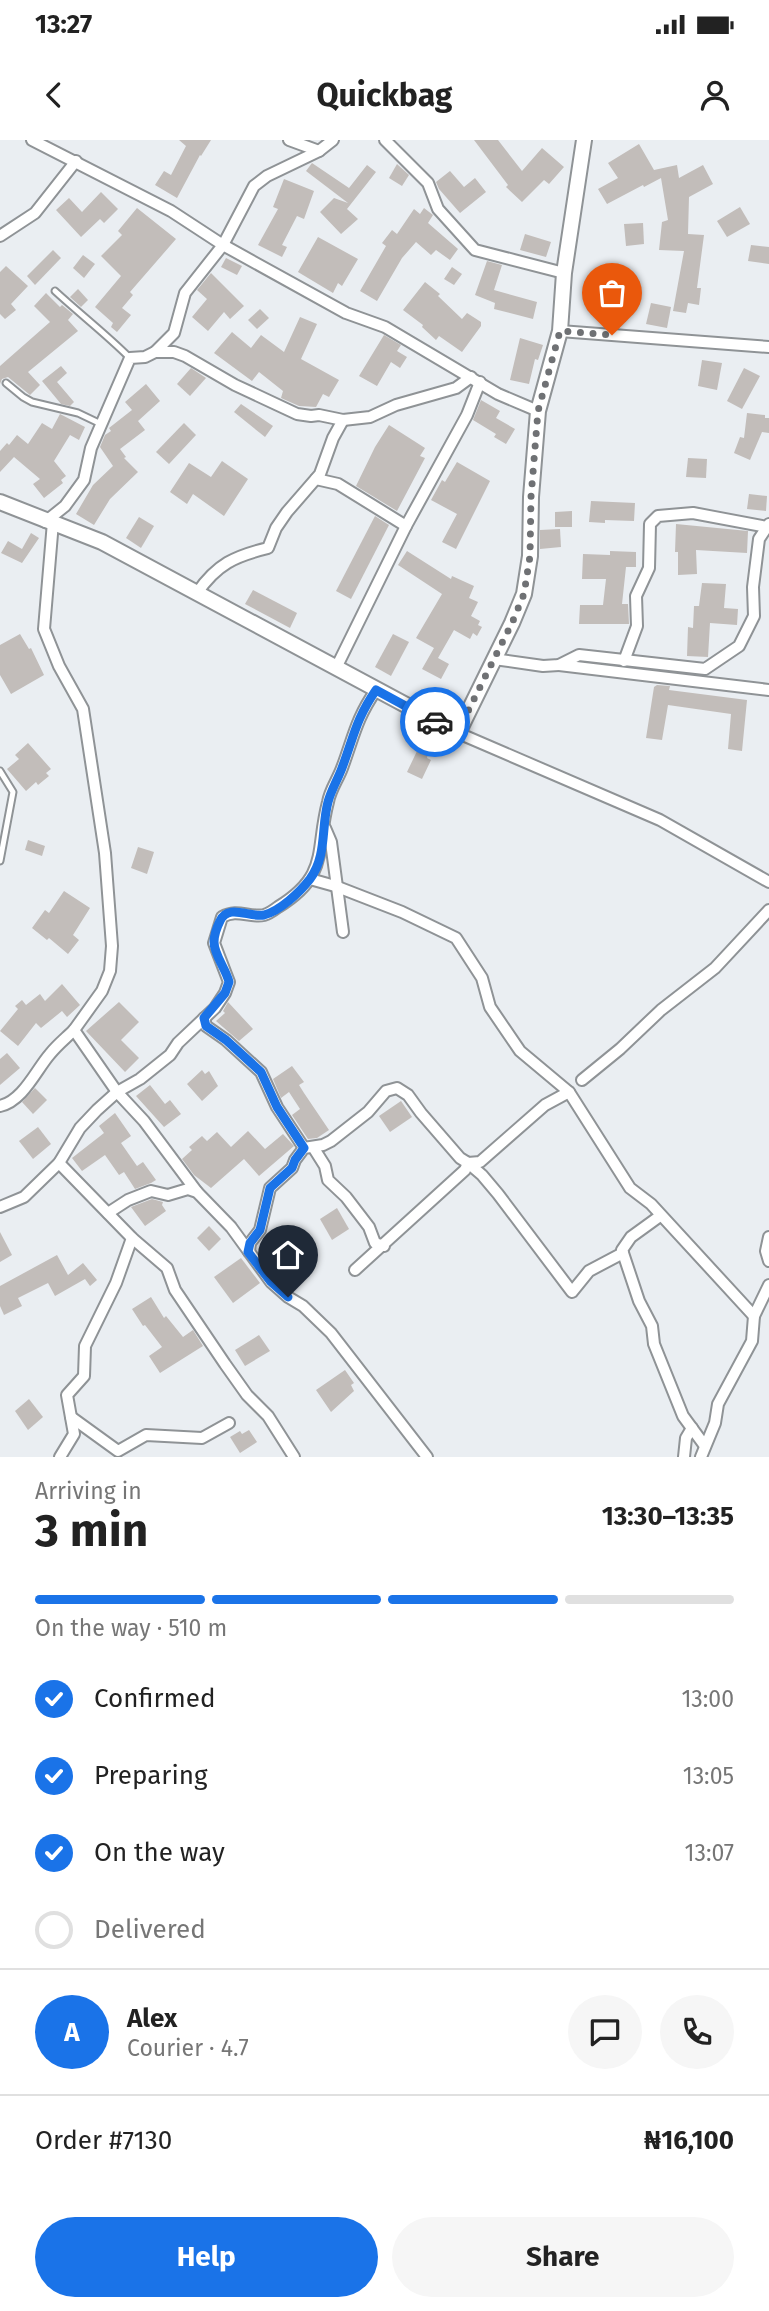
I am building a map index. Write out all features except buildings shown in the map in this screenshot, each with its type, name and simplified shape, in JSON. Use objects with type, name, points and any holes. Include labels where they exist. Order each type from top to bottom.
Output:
[{"type":"street","points":[[32,140],[171,211],[223,245],[346,313],[385,327],[498,394],[538,411]]},
{"type":"street","points":[[289,140],[319,151]]},
{"type":"street","points":[[0,1106],[7,1104],[21,1092],[51,1052],[74,1030],[102,991],[110,971],[112,946],[105,853],[83,709],[59,666],[44,629],[49,522],[84,480],[91,448],[130,358],[145,358],[174,333],[185,293],[223,245],[254,186],[282,167],[319,151],[333,140]]},
{"type":"street","points":[[385,140],[428,183],[438,209],[475,250],[564,273]]},
{"type":"street","points":[[457,733],[524,594],[530,556],[531,497],[538,411],[560,331],[564,273],[584,140]]},
{"type":"street","points":[[0,236],[35,214],[76,161]]},
{"type":"street","points":[[560,331],[769,347]]},
{"type":"street","points":[[155,352],[174,352],[185,356],[235,385],[297,414],[343,420],[370,417],[396,405],[475,380]]},
{"type":"street","points":[[336,667],[406,526],[467,415],[475,380]]},
{"type":"street","points":[[197,593],[209,575],[225,564],[242,555],[268,548],[282,520],[320,474],[333,438],[343,420]]},
{"type":"street","points":[[316,479],[338,484],[406,526]]},
{"type":"street","points":[[0,502],[102,542],[457,733],[660,820],[769,882]]},
{"type":"street","points":[[559,665],[579,655],[624,661],[705,669],[739,646],[754,616],[753,587],[759,539],[768,526],[693,513],[658,516],[650,524],[649,568],[636,596],[636,626],[624,661]]},
{"type":"street","points":[[494,659],[769,691]]},
{"type":"street","points":[[0,1207],[24,1197],[59,1163],[80,1128],[117,1092],[161,1063],[202,1023],[225,993],[229,982],[214,943],[222,917],[230,912],[263,915],[296,894],[310,879],[318,864],[328,798],[363,709],[376,690]]},
{"type":"street","points":[[324,825],[331,842],[343,932]]},
{"type":"street","points":[[310,879],[402,912],[456,938],[482,978],[490,1007],[520,1051],[569,1092],[630,1188],[651,1204],[754,1316]]},
{"type":"street","points":[[582,1080],[621,1049],[661,1010],[715,968],[769,910]]},
{"type":"street","points":[[202,1023],[226,1040],[261,1072],[277,1107],[325,1166],[328,1180],[369,1227],[375,1243],[384,1246]]},
{"type":"street","points":[[74,1030],[117,1092],[144,1121],[197,1192],[231,1227],[271,1282],[303,1306],[331,1333],[427,1457]]},
{"type":"street","points":[[248,1252],[250,1243],[260,1230],[270,1188],[292,1168],[295,1160],[309,1147],[331,1141],[368,1112],[386,1091],[397,1088],[408,1095],[460,1158],[482,1175],[572,1292],[589,1271],[622,1253]]},
{"type":"street","points":[[468,1163],[480,1161],[545,1105],[569,1092]]},
{"type":"street","points":[[59,1163],[132,1238],[167,1268],[176,1290],[225,1364],[247,1395],[268,1416],[294,1457]]},
{"type":"street","points":[[355,1270],[465,1170],[468,1163]]},
{"type":"street","points":[[108,1213],[128,1200],[151,1191],[168,1195],[188,1189],[197,1192]]},
{"type":"street","points":[[660,1216],[631,1237],[622,1253],[639,1301],[652,1326],[654,1343],[683,1416],[703,1451]]},
{"type":"street","points":[[769,1237],[766,1251],[769,1261]]},
{"type":"street","points":[[60,1457],[74,1434],[67,1395],[84,1376],[85,1346],[116,1283],[132,1238]]},
{"type":"street","points":[[703,1451],[715,1423],[718,1404],[752,1341],[754,1316],[769,1285]]},
{"type":"street","points":[[71,1417],[118,1451],[146,1435],[202,1438],[229,1423]]},
{"type":"street","points":[[684,1457],[686,1438],[692,1428]]},
{"type":"lane","points":[[55,291],[130,358]]},
{"type":"lane","points":[[6,383],[32,402],[78,414],[101,424]]},
{"type":"lane","points":[[0,771],[13,792],[0,860]]},
{"type":"way so far","points":[[435,722],[457,733],[524,594],[530,556],[531,497],[538,411],[560,331],[612,335]]},
{"type":"route","points":[[288,1297],[271,1282],[248,1252],[250,1243],[260,1230],[270,1188],[292,1168],[304,1148],[277,1107],[261,1072],[206,1026],[204,1018],[225,993],[229,982],[214,943],[217,928],[222,917],[230,912],[263,915],[296,894],[310,879],[322,849],[328,798],[335,787],[358,719],[376,690],[435,722]]}]
